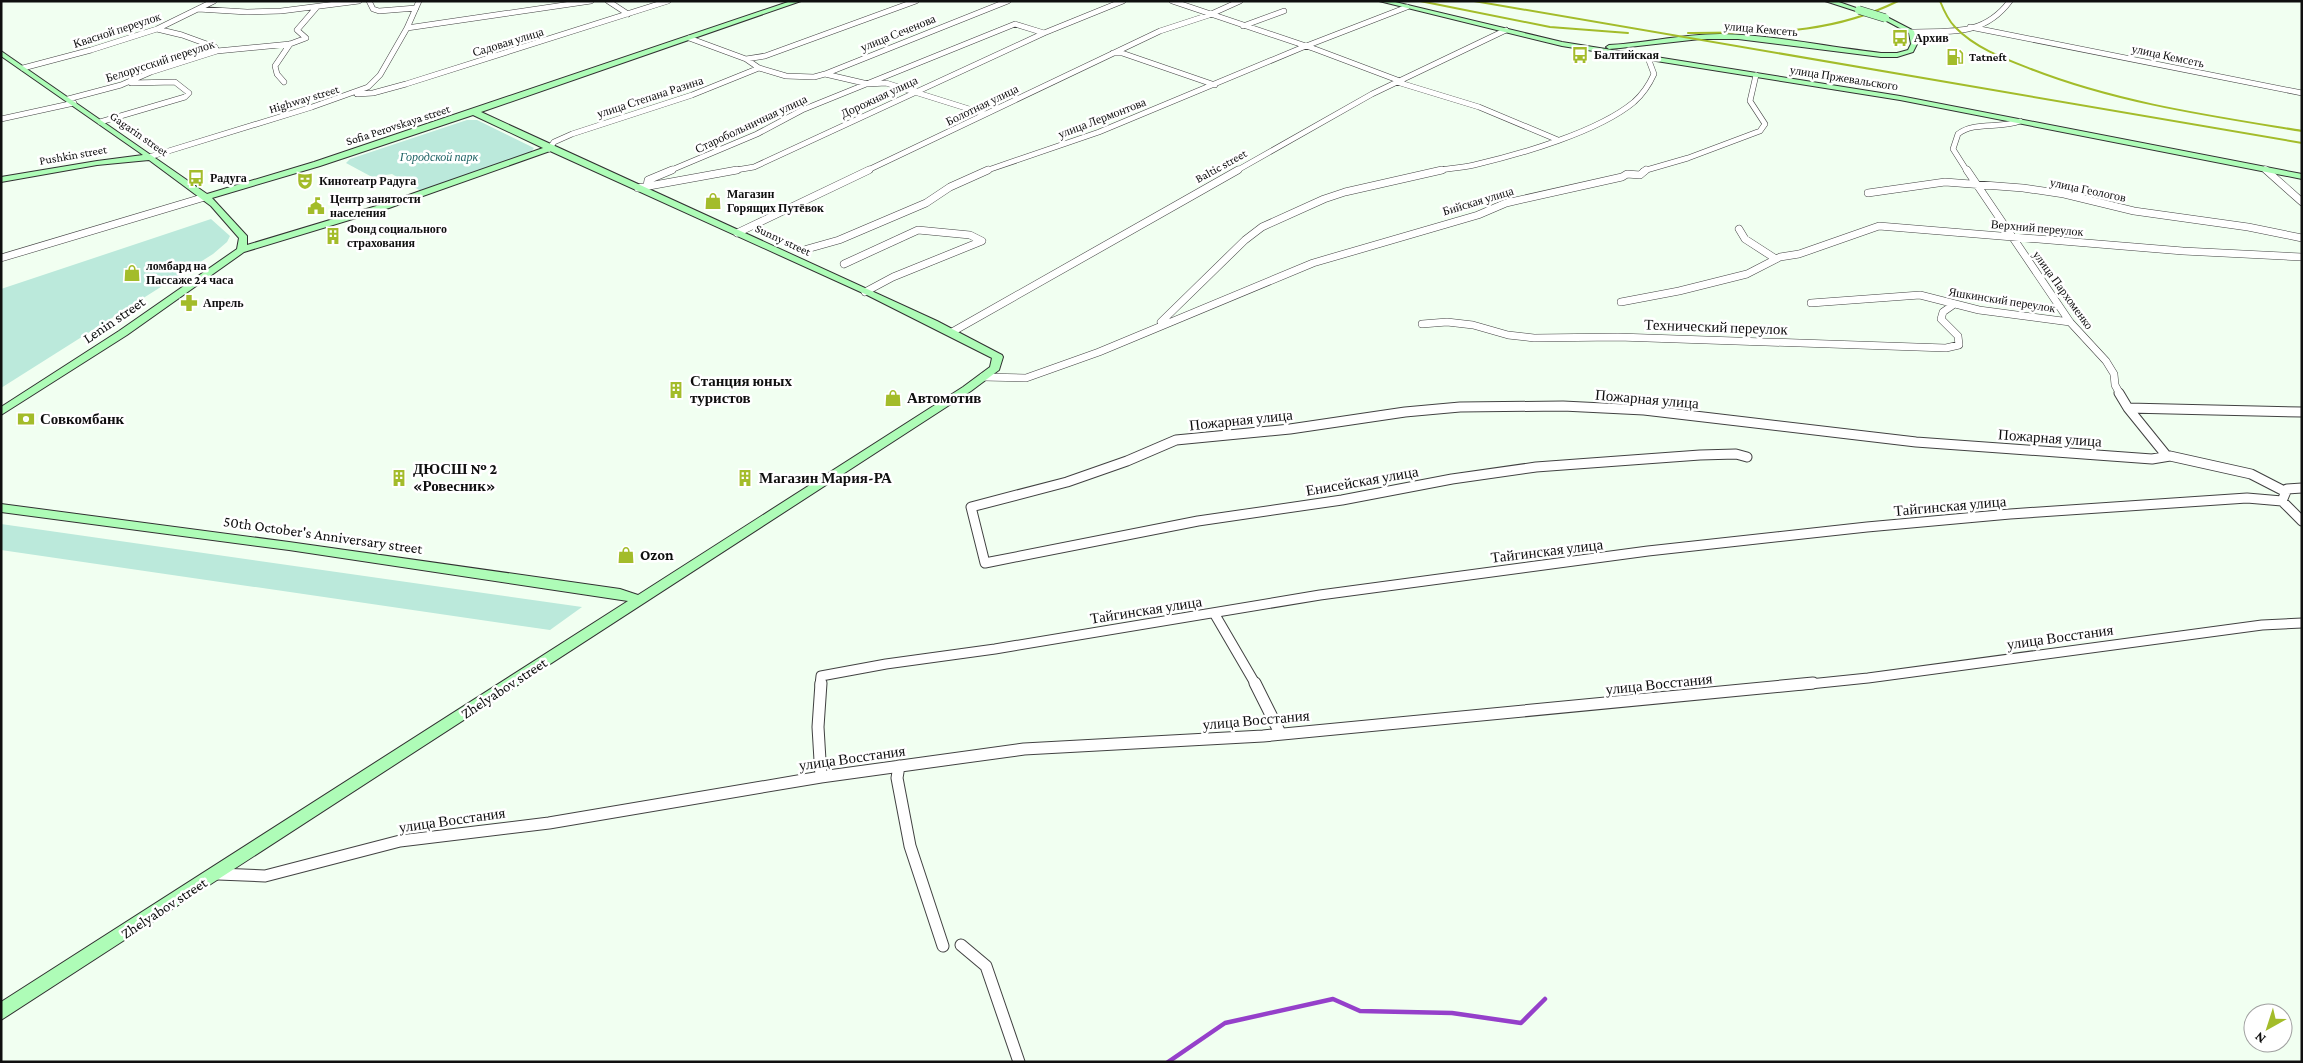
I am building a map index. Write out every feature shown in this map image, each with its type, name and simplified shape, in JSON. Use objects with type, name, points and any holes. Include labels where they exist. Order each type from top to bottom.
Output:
[{"type":"street","name":"Квасной переулок","points":[[23,68],[91,50],[157,29],[214,1]]},
{"type":"street","points":[[198,9],[247,12],[316,8],[359,1]]},
{"type":"street","points":[[369,1],[373,9],[379,11],[416,8]]},
{"type":"street","name":"Highway street","points":[[149,156],[352,94],[368,87],[380,75],[407,28],[419,1]]},
{"type":"street","points":[[407,28],[591,1]]},
{"type":"street","points":[[608,1],[628,14]]},
{"type":"street","name":"Садовая улица","points":[[352,94],[373,93],[398,86],[668,1]]},
{"type":"street","name":"Sofia Perovskaya street","points":[[1,258],[308,166],[474,112],[798,1]]},
{"type":"street","points":[[899,1],[907,4]]},
{"type":"street","points":[[746,59],[765,56],[916,1]]},
{"type":"street","name":"улица Сеченова","points":[[825,74],[1008,1]]},
{"type":"street","name":"Дорожная улица","points":[[643,187],[754,168],[914,91],[1044,33],[1123,1]]},
{"type":"street","points":[[1172,1],[1306,46],[1398,82],[1479,107],[1558,140]]},
{"type":"street","name":"Болотная улица","points":[[737,233],[1160,31],[1209,15],[1240,1]]},
{"type":"street","name":"улица Пржевальского","points":[[1382,1],[1588,48],[1900,98],[2302,177]]},
{"type":"street","name":"улица Кемсеть","points":[[1828,1],[1885,18],[1912,32],[1958,30],[1973,27],[2302,94]]},
{"type":"street","points":[[1973,27],[1996,18],[2010,1]]},
{"type":"street","name":"улица Лермонтова","points":[[807,249],[839,240],[926,203],[950,187],[977,174],[1099,132],[1306,46],[1407,7]]},
{"type":"street","points":[[284,82],[277,74],[275,66],[290,44],[306,38],[297,30],[316,8]]},
{"type":"street","points":[[1243,26],[1284,12]]},
{"type":"street","name":"Старобольничная улица","points":[[643,187],[648,180],[660,173],[695,161],[757,134],[802,110],[1015,24],[1044,33]]},
{"type":"street","points":[[157,29],[207,44],[215,47],[217,51]]},
{"type":"street","name":"Baltic street","points":[[952,332],[1372,94],[1506,30]]},
{"type":"street","name":"улица Кемсеть","points":[[1588,48],[1618,47],[1700,37],[1729,37],[1894,54],[1909,52],[1913,48],[1912,32]]},
{"type":"street","points":[[689,38],[746,59],[759,68],[786,76],[814,77],[825,74],[868,84],[886,83],[985,114]]},
{"type":"street","name":"Белорусский переулок","points":[[71,101],[124,84],[151,72],[217,51],[290,44]]},
{"type":"street","name":"Gagarin street","points":[[1,53],[205,197],[238,228],[244,238],[241,250]]},
{"type":"street","points":[[1113,53],[1122,53],[1215,85]]},
{"type":"street","name":"Бийская улица","points":[[1146,332],[1168,317],[1214,269],[1262,226],[1324,199],[1451,168],[1472,166],[1538,148],[1581,130],[1635,102],[1649,88],[1654,74],[1648,58]]},
{"type":"street","name":"улица Степана Разина","points":[[549,149],[554,142],[572,134],[692,96],[759,68]]},
{"type":"street","name":"Бийская улица","points":[[983,377],[1026,378],[1099,352],[1313,263],[1478,214],[1506,203],[1622,177],[1626,174],[1640,175],[1643,170],[1688,158],[1760,131],[1765,124],[1762,116],[1750,101],[1756,75]]},
{"type":"street","points":[[100,122],[185,97],[190,93],[175,82],[124,84]]},
{"type":"street","points":[[1,119],[71,101]]},
{"type":"street","name":"Sunny street","points":[[474,112],[549,149],[643,187],[737,233],[952,332],[998,357]]},
{"type":"street","name":"улица Пархоменко","points":[[2020,121],[2011,126],[1967,127],[1959,133],[1953,149],[2070,322],[2110,368],[2114,374],[2115,385],[2128,408],[2166,455],[2170,456]]},
{"type":"street","name":"Lenin street","points":[[1,412],[123,333],[241,250],[403,201],[549,149]]},
{"type":"street","name":"Pushkin street","points":[[1,180],[149,156]]},
{"type":"street","points":[[2265,170],[2302,202]]},
{"type":"street","name":"улица Геологов","points":[[1868,193],[1945,182],[2064,194],[2134,211],[2248,227],[2302,238]]},
{"type":"street","name":"Верхний переулок","points":[[1621,302],[1679,291],[1747,274],[1776,258],[1799,254],[1879,226],[2183,251],[2302,257]]},
{"type":"street","points":[[1739,229],[1745,239],[1776,258]]},
{"type":"street","points":[[844,264],[918,230],[970,235],[982,241],[901,272],[879,282],[865,292]]},
{"type":"street","name":"Яшкинский переулок","points":[[1811,302],[1920,294],[1953,305],[2070,322]]},
{"type":"street","name":"Технический переулок","points":[[1422,324],[1447,322],[1473,325],[1508,335],[1534,338],[1618,337],[1946,348],[1958,344],[1958,336],[1941,319],[1943,312],[1953,305]]},
{"type":"street","name":"Zhelyabov street","points":[[1,1012],[218,874],[983,377],[995,368],[998,357]]},
{"type":"street","name":"Пожарная улица","points":[[985,563],[971,507],[1067,482],[1176,440],[1290,429],[1405,412],[1460,407],[1563,406],[1644,410],[1916,442],[2152,459],[2170,456],[2250,474],[2286,490]]},
{"type":"street","points":[[2128,408],[2302,412]]},
{"type":"street","name":"Енисейская улица","points":[[985,563],[1198,520],[1342,500],[1452,479],[1536,467],[1700,455],[1736,454],[1747,457]]},
{"type":"street","points":[[2302,488],[2286,490],[2282,501],[2302,521]]},
{"type":"street","name":"Тайгинская улица","points":[[821,776],[818,727],[821,676],[940,655],[995,649],[1349,591],[1659,550],[1869,527],[2153,503],[2189,503],[2247,498],[2282,501]]},
{"type":"street","name":"50th October's Anniversary street","points":[[1,508],[299,547],[620,594],[640,600]]},
{"type":"street","points":[[1214,612],[1262,695],[1280,733]]},
{"type":"street","name":"улица Восстания","points":[[218,874],[264,876],[400,841],[549,823],[821,776],[1024,749],[1263,736],[1868,678],[2252,626],[2302,623]]},
{"type":"street","points":[[899,766],[897,778],[910,846],[943,946]]},
{"type":"street","points":[[961,945],[986,966],[1019,1062]]},
{"type":"green space","name":"Городской парк","points":[[467,120],[477,120],[534,148],[531,152],[421,191],[392,174],[372,177],[346,163],[350,159]]},
{"type":"green space","points":[[211,219],[230,236],[227,242],[213,254],[1,388],[1,289]]},
{"type":"green space","points":[[1,524],[582,607],[550,630],[1,550]]},
{"type":"waterway","points":[[1168,1062],[1225,1023],[1333,999],[1360,1011],[1452,1013],[1521,1023],[1545,999]]},
{"type":"railway","points":[[1420,1],[1550,27],[1628,33]]},
{"type":"railway","points":[[1474,1],[2302,143]]},
{"type":"railway","points":[[1688,33],[1795,30],[1846,21],[1898,1]]},
{"type":"railway","points":[[1940,1],[1946,15],[1953,24],[1981,47],[2011,61],[2064,81],[2131,100],[2199,114],[2302,131]]},
{"type":"place","name":"Архив","points":[[1900,38]]},
{"type":"place","name":"Балтийская","points":[[1580,55]]},
{"type":"place","name":"Tatneft","points":[[1955,57]]},
{"type":"place","name":"Радуга","points":[[196,178]]},
{"type":"place","name":"Кинотеатр Радуга","points":[[305,181]]},
{"type":"place","name":"Магазин Горящих Путёвок","points":[[713,201]]},
{"type":"place","name":"Центр занятости населения","points":[[316,206]]},
{"type":"place","name":"Фонд социального страхования","points":[[333,236]]},
{"type":"place","name":"ломбард на Пассаже 24 часа","points":[[132,273]]},
{"type":"place","name":"Апрель","points":[[189,303]]},
{"type":"place","name":"Станция юных туристов","points":[[676,390]]},
{"type":"place","name":"Автомотив","points":[[893,398]]},
{"type":"place","name":"Совкомбанк","points":[[26,419]]},
{"type":"place","name":"ДЮСШ № 2 «Ровесник»","points":[[399,478]]},
{"type":"place","name":"Магазин Мария-РА","points":[[745,478]]},
{"type":"place","name":"Ozon","points":[[626,555]]}]
